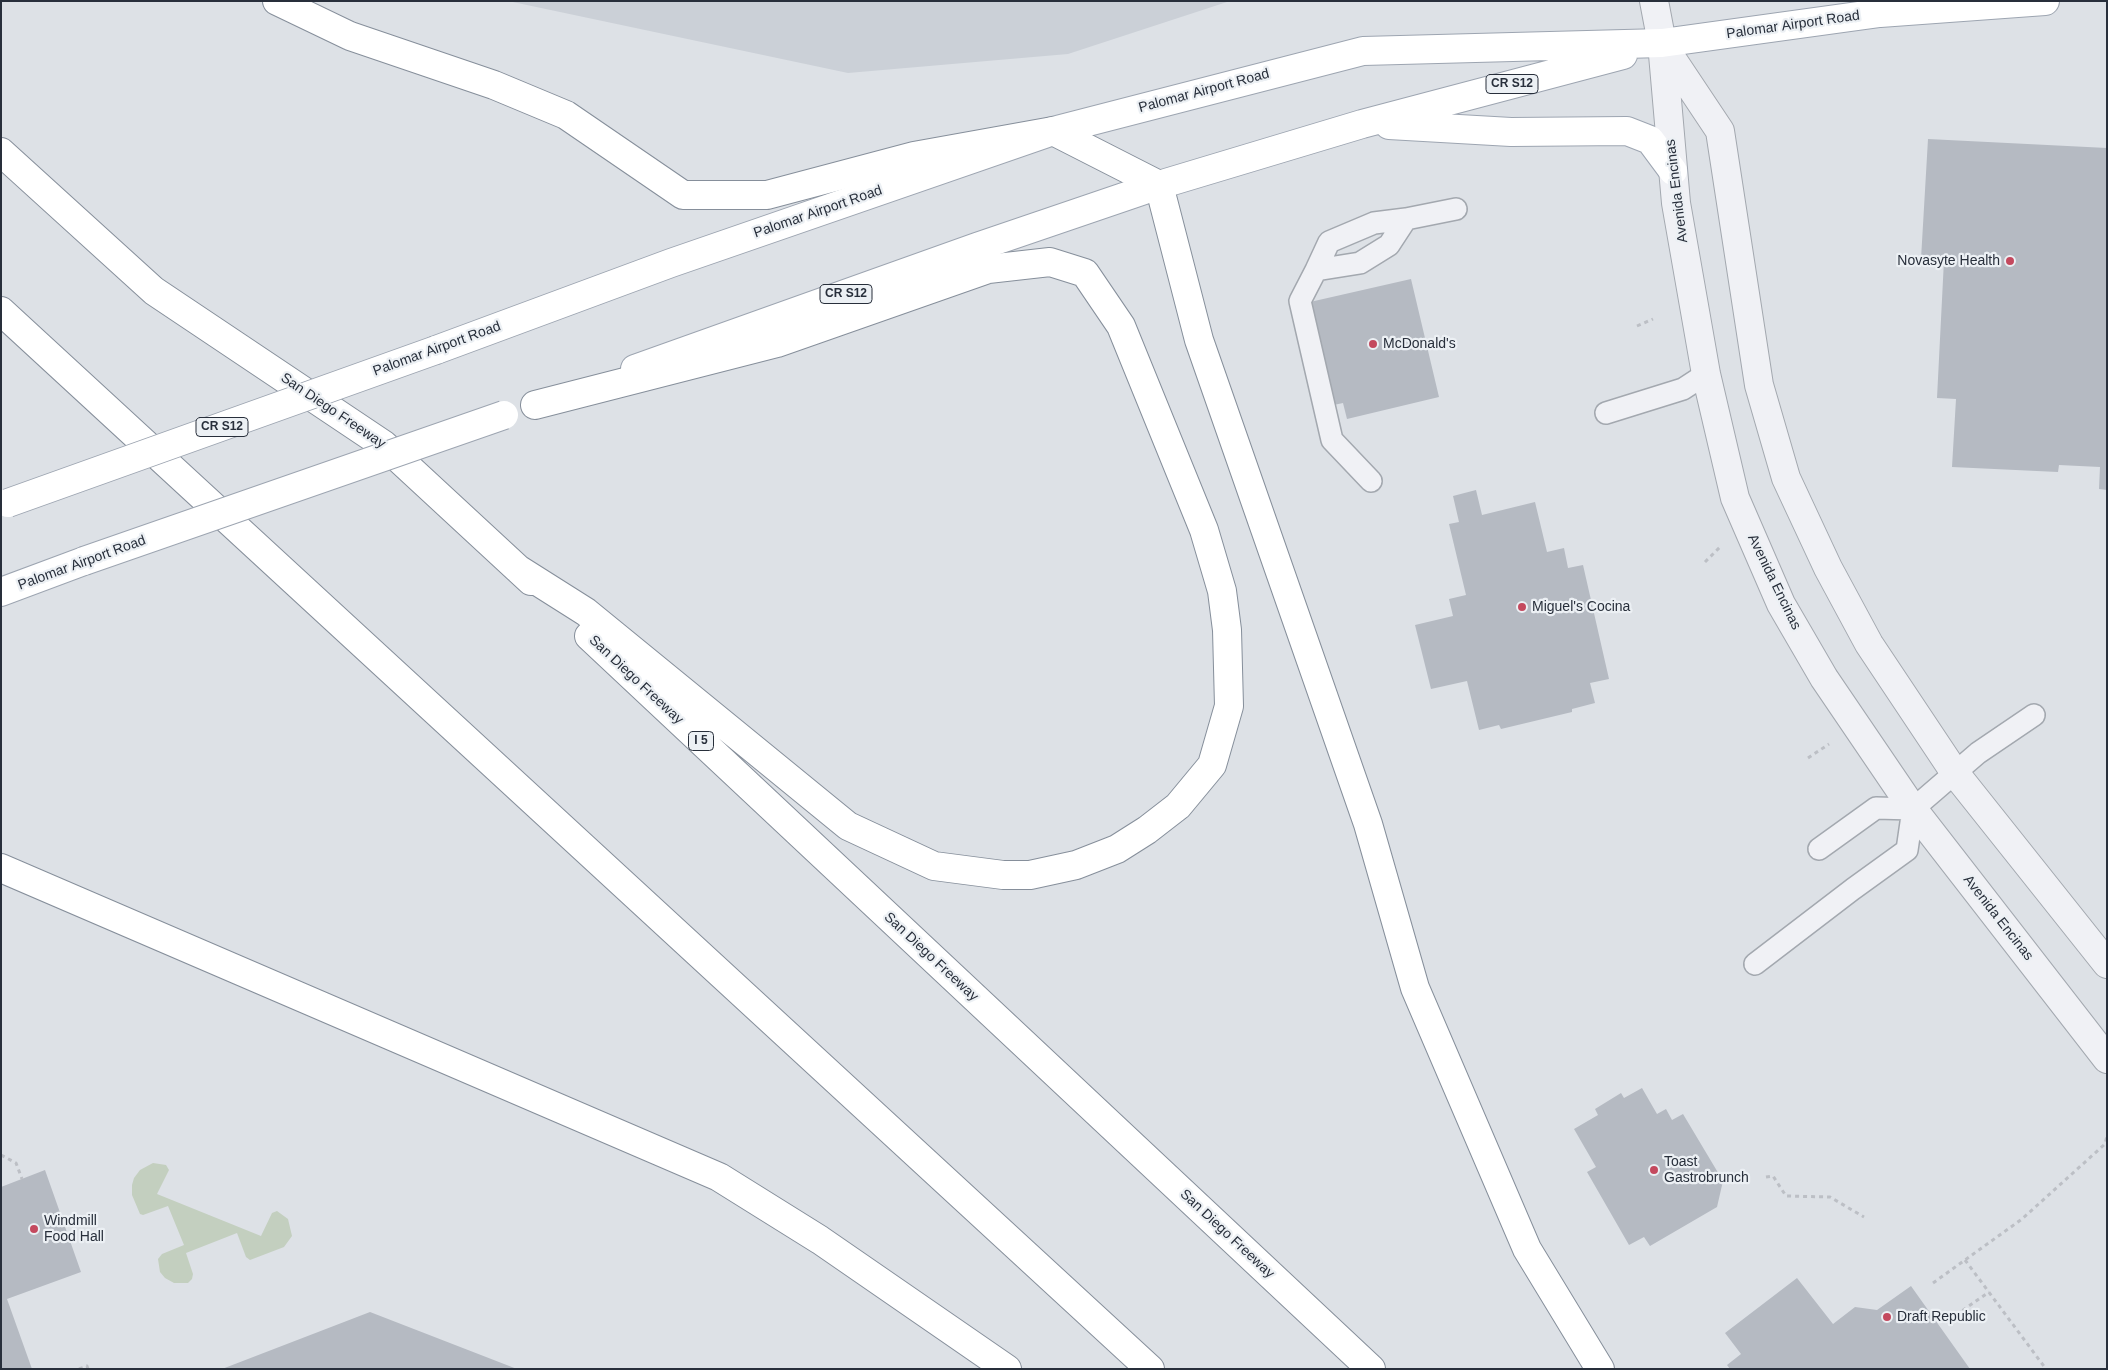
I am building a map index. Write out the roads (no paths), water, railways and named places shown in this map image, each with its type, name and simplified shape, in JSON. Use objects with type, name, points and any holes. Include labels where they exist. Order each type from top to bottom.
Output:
[{"type":"main road","points":[[277,1],[350,36],[494,85],[566,114],[684,195],[767,195],[914,156],[1053,131],[1159,185],[1199,340],[1368,824],[1415,988],[1527,1249],[1600,1369]]},
{"type":"main road","name":"Palomar Airport Road","points":[[518,569],[586,612],[848,826],[934,866],[1003,875],[1030,874],[1076,865],[1117,849],[1147,830],[1178,806],[1212,765],[1229,706],[1227,630],[1222,591],[1204,530],[1121,326],[1085,272],[1050,262],[988,268],[776,343],[535,405],[968,250],[1159,185],[1362,124],[1662,44],[1880,12],[2036,2]]},
{"type":"main road","name":"Palomar Airport Road","points":[[4,504],[436,350],[671,263],[1053,131],[1363,51],[1662,44]]},
{"type":"main road","points":[[1362,124],[1511,132],[1627,131],[1650,140],[1673,171]]},
{"type":"main road","name":"San Diego Freeway","points":[[1,152],[154,290],[384,445],[1371,1369]]},
{"type":"main road","points":[[1,311],[1150,1369]]},
{"type":"main road","name":"Palomar Airport Road","points":[[1,592],[84,561],[504,416]]},
{"type":"main road","points":[[1,868],[719,1176],[820,1240],[1007,1369]]},
{"type":"street","name":"Avenida Encinas","points":[[1654,1],[1662,44],[1676,203],[1706,374],[1735,498],[1781,604],[1824,678],[1913,809],[2107,1059]]},
{"type":"street","name":"Avenida Encinas","points":[[1662,44],[1720,131],[1759,385],[1786,478],[1828,568],[1869,644],[1955,773],[2107,964]]},
{"type":"lane","points":[[1371,481],[1332,440],[1300,301],[1329,242],[1374,223],[1456,209]]},
{"type":"lane","points":[[1316,270],[1360,263],[1389,245],[1406,219]]},
{"type":"lane","points":[[1606,413],[1683,389],[1706,374]]},
{"type":"lane","points":[[1755,964],[1853,888],[1907,850],[1913,809],[1978,753],[2034,715]]},
{"type":"lane","points":[[1819,849],[1876,808],[1913,809]]},
{"type":"place","name":"Novasyte Health","points":[[2010,261]]},
{"type":"place","name":"McDonald's","points":[[1373,344]]},
{"type":"place","name":"Miguel's Cocina","points":[[1522,607]]},
{"type":"place","name":"Toast Gastrobrunch","points":[[1654,1170]]},
{"type":"place","name":"Windmill Food Hall","points":[[34,1229]]},
{"type":"place","name":"Draft Republic","points":[[1887,1317]]}]
